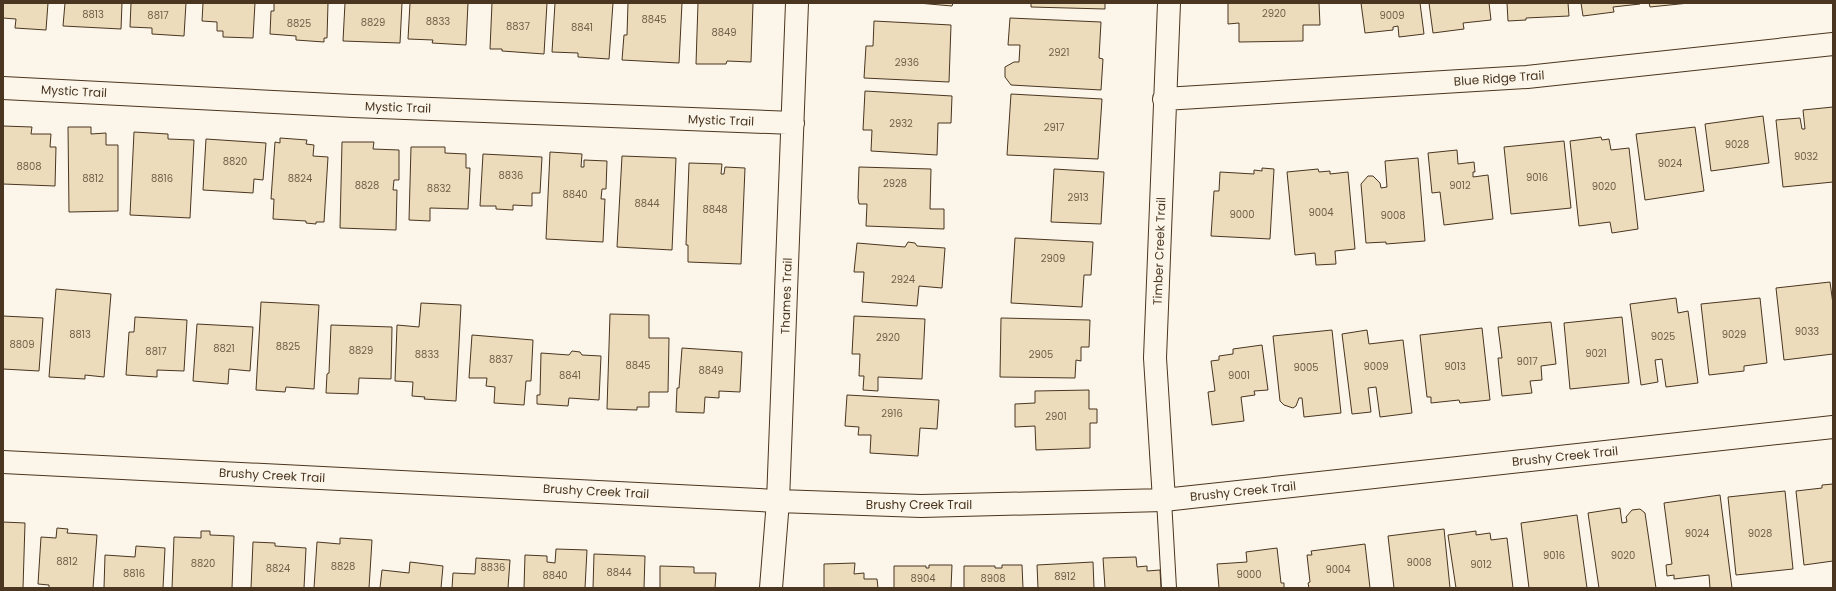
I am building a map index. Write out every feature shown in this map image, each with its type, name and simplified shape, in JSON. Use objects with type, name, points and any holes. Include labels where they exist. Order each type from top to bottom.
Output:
[{"type":"street","name":"Thames Trail","points":[[771,588],[778,501],[797,3]]},
{"type":"street","name":"Timber Creek Trail","points":[[1164,500],[1155,358],[1164,99],[1169,3]]},
{"type":"street","name":"Blue Ridge Trail","points":[[1164,99],[1527,77],[1833,44]]},
{"type":"street","name":"Mystic Trail","points":[[3,88],[360,106],[793,123]]},
{"type":"street","name":"Brushy Creek Trail","points":[[3,462],[778,501],[921,506],[1164,500],[1833,427]]},
{"type":"lane","points":[[1164,500],[1169,588]]},
{"type":"building","points":[[3,3],[48,3],[46,30],[15,28],[16,19],[3,18]]},
{"type":"building","points":[[65,3],[122,3],[121,29],[63,26]]},
{"type":"building","points":[[131,3],[186,3],[184,36],[152,34],[152,28],[130,27]]},
{"type":"building","points":[[203,3],[255,3],[253,38],[223,37],[223,31],[217,31],[217,22],[202,21]]},
{"type":"building","points":[[274,3],[328,3],[327,38],[324,38],[324,42],[296,40],[296,36],[270,34],[271,11],[274,11]]},
{"type":"building","points":[[345,3],[402,3],[400,43],[343,41]]},
{"type":"building","points":[[410,3],[468,3],[466,45],[432,43],[433,40],[408,39]]},
{"type":"building","points":[[492,3],[547,3],[544,54],[490,49]]},
{"type":"building","points":[[555,3],[613,3],[609,59],[578,57],[578,53],[552,52]]},
{"type":"building","points":[[628,3],[682,3],[679,63],[622,60],[624,35],[627,35]]},
{"type":"building","points":[[698,3],[753,3],[751,62],[727,61],[726,64],[696,64]]},
{"type":"building","points":[[918,3],[953,3],[952,6]]},
{"type":"building","points":[[1031,3],[1105,3],[1105,9],[1031,7]]},
{"type":"building","points":[[1228,3],[1319,3],[1320,25],[1303,25],[1303,41],[1239,42],[1239,23],[1228,24]]},
{"type":"building","points":[[1361,3],[1420,3],[1424,34],[1399,37],[1398,26],[1393,27],[1393,30],[1365,33]]},
{"type":"building","points":[[1429,3],[1489,3],[1491,20],[1463,23],[1464,29],[1433,33]]},
{"type":"building","points":[[1507,3],[1568,3],[1569,16],[1526,18],[1526,20],[1508,21]]},
{"type":"building","points":[[1581,3],[1640,4],[1613,7],[1614,12],[1583,16]]},
{"type":"building","points":[[1649,3],[1689,3],[1650,7]]},
{"type":"building","points":[[1010,18],[1101,22],[1099,58],[1103,59],[1101,90],[1011,85],[1005,77],[1005,67],[1014,62],[1019,62],[1020,45],[1008,45]]},
{"type":"building","points":[[874,21],[951,25],[949,82],[864,78],[866,46],[873,46]]},
{"type":"building","points":[[865,91],[952,96],[951,123],[938,123],[937,155],[871,151],[872,130],[863,130]]},
{"type":"building","points":[[1011,94],[1102,99],[1098,159],[1007,155]]},
{"type":"building","points":[[1833,107],[1833,182],[1783,187],[1776,120],[1800,118],[1802,129],[1805,129],[1803,110]]},
{"type":"building","points":[[1763,116],[1769,163],[1711,171],[1705,124]]},
{"type":"building","points":[[3,126],[32,127],[31,134],[51,134],[50,147],[56,147],[55,186],[3,184]]},
{"type":"building","points":[[68,127],[91,127],[91,134],[106,133],[106,145],[118,145],[118,211],[69,212]]},
{"type":"building","points":[[1695,127],[1704,191],[1645,200],[1636,134]]},
{"type":"building","points":[[134,132],[168,134],[168,139],[194,140],[190,218],[130,215]]},
{"type":"building","points":[[1601,137],[1602,140],[1609,139],[1611,150],[1629,148],[1638,229],[1612,233],[1610,222],[1579,226],[1570,141]]},
{"type":"building","points":[[280,138],[307,140],[306,144],[314,145],[313,156],[328,157],[324,222],[316,222],[316,224],[306,223],[306,221],[273,219],[274,199],[271,199],[275,142],[280,143]]},
{"type":"building","points":[[206,139],[266,143],[263,180],[254,179],[253,193],[203,190]]},
{"type":"building","points":[[1564,141],[1571,208],[1511,214],[1504,147]]},
{"type":"building","points":[[342,142],[374,142],[373,149],[399,150],[399,180],[394,180],[393,190],[397,190],[396,230],[340,228]]},
{"type":"building","points":[[411,147],[445,147],[445,153],[466,154],[466,168],[470,168],[468,209],[430,208],[430,221],[409,220]]},
{"type":"building","points":[[1457,150],[1458,164],[1474,162],[1475,172],[1473,172],[1473,177],[1488,175],[1493,219],[1444,225],[1440,192],[1432,193],[1428,153]]},
{"type":"building","points":[[550,152],[582,154],[581,167],[584,167],[584,160],[607,161],[606,189],[602,189],[601,199],[605,199],[603,242],[546,239]]},
{"type":"building","points":[[483,154],[542,157],[540,193],[532,193],[532,206],[513,205],[513,210],[496,209],[496,206],[480,206]]},
{"type":"building","points":[[622,156],[676,158],[672,250],[617,247]]},
{"type":"building","points":[[1418,158],[1425,241],[1386,244],[1386,242],[1366,243],[1361,184],[1368,176],[1373,176],[1380,183],[1381,188],[1387,187],[1385,161]]},
{"type":"building","points":[[689,163],[722,164],[721,174],[724,174],[725,167],[745,168],[741,264],[688,262],[688,245],[686,245]]},
{"type":"building","points":[[859,167],[931,169],[930,209],[944,209],[944,229],[866,226],[867,204],[859,204],[858,198]]},
{"type":"building","points":[[1262,168],[1274,169],[1270,239],[1211,236],[1214,191],[1219,191],[1220,172],[1254,174],[1254,170],[1262,171]]},
{"type":"building","points":[[1054,169],[1104,172],[1101,224],[1051,222]]},
{"type":"building","points":[[1318,169],[1319,172],[1330,171],[1330,174],[1348,172],[1355,249],[1335,251],[1336,264],[1316,265],[1315,253],[1295,255],[1287,172]]},
{"type":"building","points":[[1015,238],[1093,242],[1091,275],[1084,275],[1082,307],[1011,303]]},
{"type":"building","points":[[908,242],[915,243],[917,246],[945,248],[942,288],[919,286],[917,306],[862,302],[864,272],[854,272],[857,243],[905,247]]},
{"type":"building","points":[[1830,282],[1833,304],[1833,354],[1784,360],[1776,288]]},
{"type":"building","points":[[56,289],[111,294],[104,377],[85,375],[85,379],[49,377]]},
{"type":"building","points":[[1676,298],[1678,313],[1688,311],[1698,383],[1666,387],[1662,359],[1655,360],[1658,382],[1641,385],[1630,304]]},
{"type":"building","points":[[1760,298],[1767,363],[1744,366],[1744,371],[1709,375],[1701,304]]},
{"type":"building","points":[[261,302],[319,305],[314,389],[286,387],[285,392],[256,390]]},
{"type":"building","points":[[421,303],[461,305],[456,401],[424,399],[425,397],[412,396],[413,382],[395,381],[397,325],[419,327]]},
{"type":"building","points":[[610,314],[649,315],[649,338],[669,338],[668,392],[649,392],[649,407],[637,407],[637,410],[607,409]]},
{"type":"building","points":[[3,316],[43,318],[39,371],[3,369]]},
{"type":"building","points":[[854,316],[925,319],[922,379],[878,377],[878,391],[863,390],[864,376],[859,376],[860,354],[852,354]]},
{"type":"building","points":[[135,317],[187,320],[184,371],[157,370],[157,377],[126,375],[129,332],[134,332]]},
{"type":"building","points":[[1622,317],[1629,383],[1570,389],[1564,323]]},
{"type":"building","points":[[1001,318],[1090,320],[1089,347],[1081,347],[1081,361],[1076,360],[1075,378],[1000,377]]},
{"type":"building","points":[[1551,322],[1556,364],[1541,366],[1542,380],[1530,381],[1532,393],[1502,396],[1498,358],[1502,358],[1498,327]]},
{"type":"building","points":[[197,324],[253,327],[250,371],[229,369],[228,384],[193,381]]},
{"type":"building","points":[[331,325],[392,327],[391,379],[359,378],[358,394],[326,393],[327,374],[329,373]]},
{"type":"building","points":[[1482,328],[1490,400],[1460,403],[1459,400],[1431,403],[1431,397],[1427,397],[1420,335]]},
{"type":"building","points":[[1332,330],[1341,413],[1304,417],[1302,398],[1299,398],[1296,406],[1293,408],[1284,405],[1280,401],[1273,336]]},
{"type":"building","points":[[1367,330],[1369,344],[1403,340],[1412,413],[1380,417],[1376,387],[1368,388],[1371,412],[1352,414],[1342,334]]},
{"type":"building","points":[[472,335],[533,340],[531,381],[526,381],[524,405],[494,403],[495,387],[486,386],[487,378],[469,378]]},
{"type":"building","points":[[1262,345],[1268,390],[1254,391],[1255,395],[1241,397],[1244,421],[1212,425],[1208,392],[1215,391],[1211,361],[1219,360],[1219,356],[1233,354],[1233,349]]},
{"type":"building","points":[[682,348],[742,352],[740,392],[719,391],[719,398],[705,397],[704,413],[676,412],[677,388],[679,388]]},
{"type":"building","points":[[572,351],[580,352],[582,355],[601,356],[599,400],[569,398],[568,406],[537,404],[537,395],[540,395],[541,353],[569,355]]},
{"type":"building","points":[[1089,390],[1089,409],[1097,409],[1097,423],[1090,423],[1090,448],[1036,450],[1035,426],[1015,427],[1015,404],[1035,403],[1035,391]]},
{"type":"building","points":[[847,395],[939,400],[937,429],[920,428],[918,456],[870,453],[871,435],[858,435],[859,427],[845,426]]},
{"type":"building","points":[[1833,484],[1833,561],[1804,565],[1796,491],[1822,488],[1822,485]]},
{"type":"building","points":[[1785,491],[1793,569],[1736,575],[1728,497]]},
{"type":"building","points":[[1720,495],[1732,588],[1710,588],[1709,575],[1674,579],[1674,575],[1667,576],[1666,565],[1672,564],[1664,503]]},
{"type":"building","points":[[1620,508],[1622,523],[1627,522],[1626,517],[1632,510],[1640,509],[1645,513],[1656,588],[1599,588],[1588,513]]},
{"type":"building","points":[[1577,515],[1587,588],[1529,588],[1521,523]]},
{"type":"building","points":[[3,522],[25,523],[23,588],[3,588]]},
{"type":"building","points":[[57,528],[68,529],[67,533],[97,535],[93,588],[49,588],[49,585],[38,584],[41,537],[56,538]]},
{"type":"building","points":[[1444,529],[1450,588],[1394,588],[1388,536]]},
{"type":"building","points":[[201,531],[210,531],[210,535],[234,536],[232,588],[172,588],[174,537],[201,538]]},
{"type":"building","points":[[1476,531],[1476,535],[1490,533],[1491,540],[1507,538],[1513,588],[1456,588],[1448,535]]},
{"type":"building","points":[[340,538],[372,540],[369,588],[314,588],[317,542],[340,544]]},
{"type":"building","points":[[253,542],[275,543],[275,546],[306,548],[304,588],[251,588]]},
{"type":"building","points":[[1365,544],[1370,588],[1309,588],[1308,583],[1310,582],[1307,555],[1312,555],[1311,551]]},
{"type":"building","points":[[136,546],[165,548],[163,588],[104,588],[105,555],[135,557]]},
{"type":"building","points":[[1277,548],[1281,583],[1284,583],[1284,588],[1219,588],[1217,564],[1247,562],[1246,552]]},
{"type":"building","points":[[556,549],[587,550],[585,588],[524,588],[525,555],[547,556],[547,562],[555,563]]},
{"type":"building","points":[[594,554],[645,556],[644,588],[593,588]]},
{"type":"building","points":[[1136,557],[1137,567],[1147,566],[1147,571],[1160,570],[1161,588],[1105,588],[1103,558]]},
{"type":"building","points":[[476,558],[510,560],[508,588],[452,588],[453,573],[475,574]]},
{"type":"building","points":[[410,562],[443,566],[441,588],[380,588],[382,570],[409,573]]},
{"type":"building","points":[[1093,562],[1094,588],[1038,588],[1037,565]]},
{"type":"building","points":[[855,563],[854,574],[864,573],[864,579],[877,579],[878,588],[824,588],[824,564]]},
{"type":"building","points":[[929,565],[952,565],[951,588],[894,588],[894,566],[926,566],[926,568],[929,568]]},
{"type":"building","points":[[1002,565],[1022,565],[1023,588],[964,588],[964,566],[995,566],[995,568],[1002,568]]},
{"type":"building","points":[[660,566],[694,567],[694,573],[716,573],[715,588],[660,588]]}]
